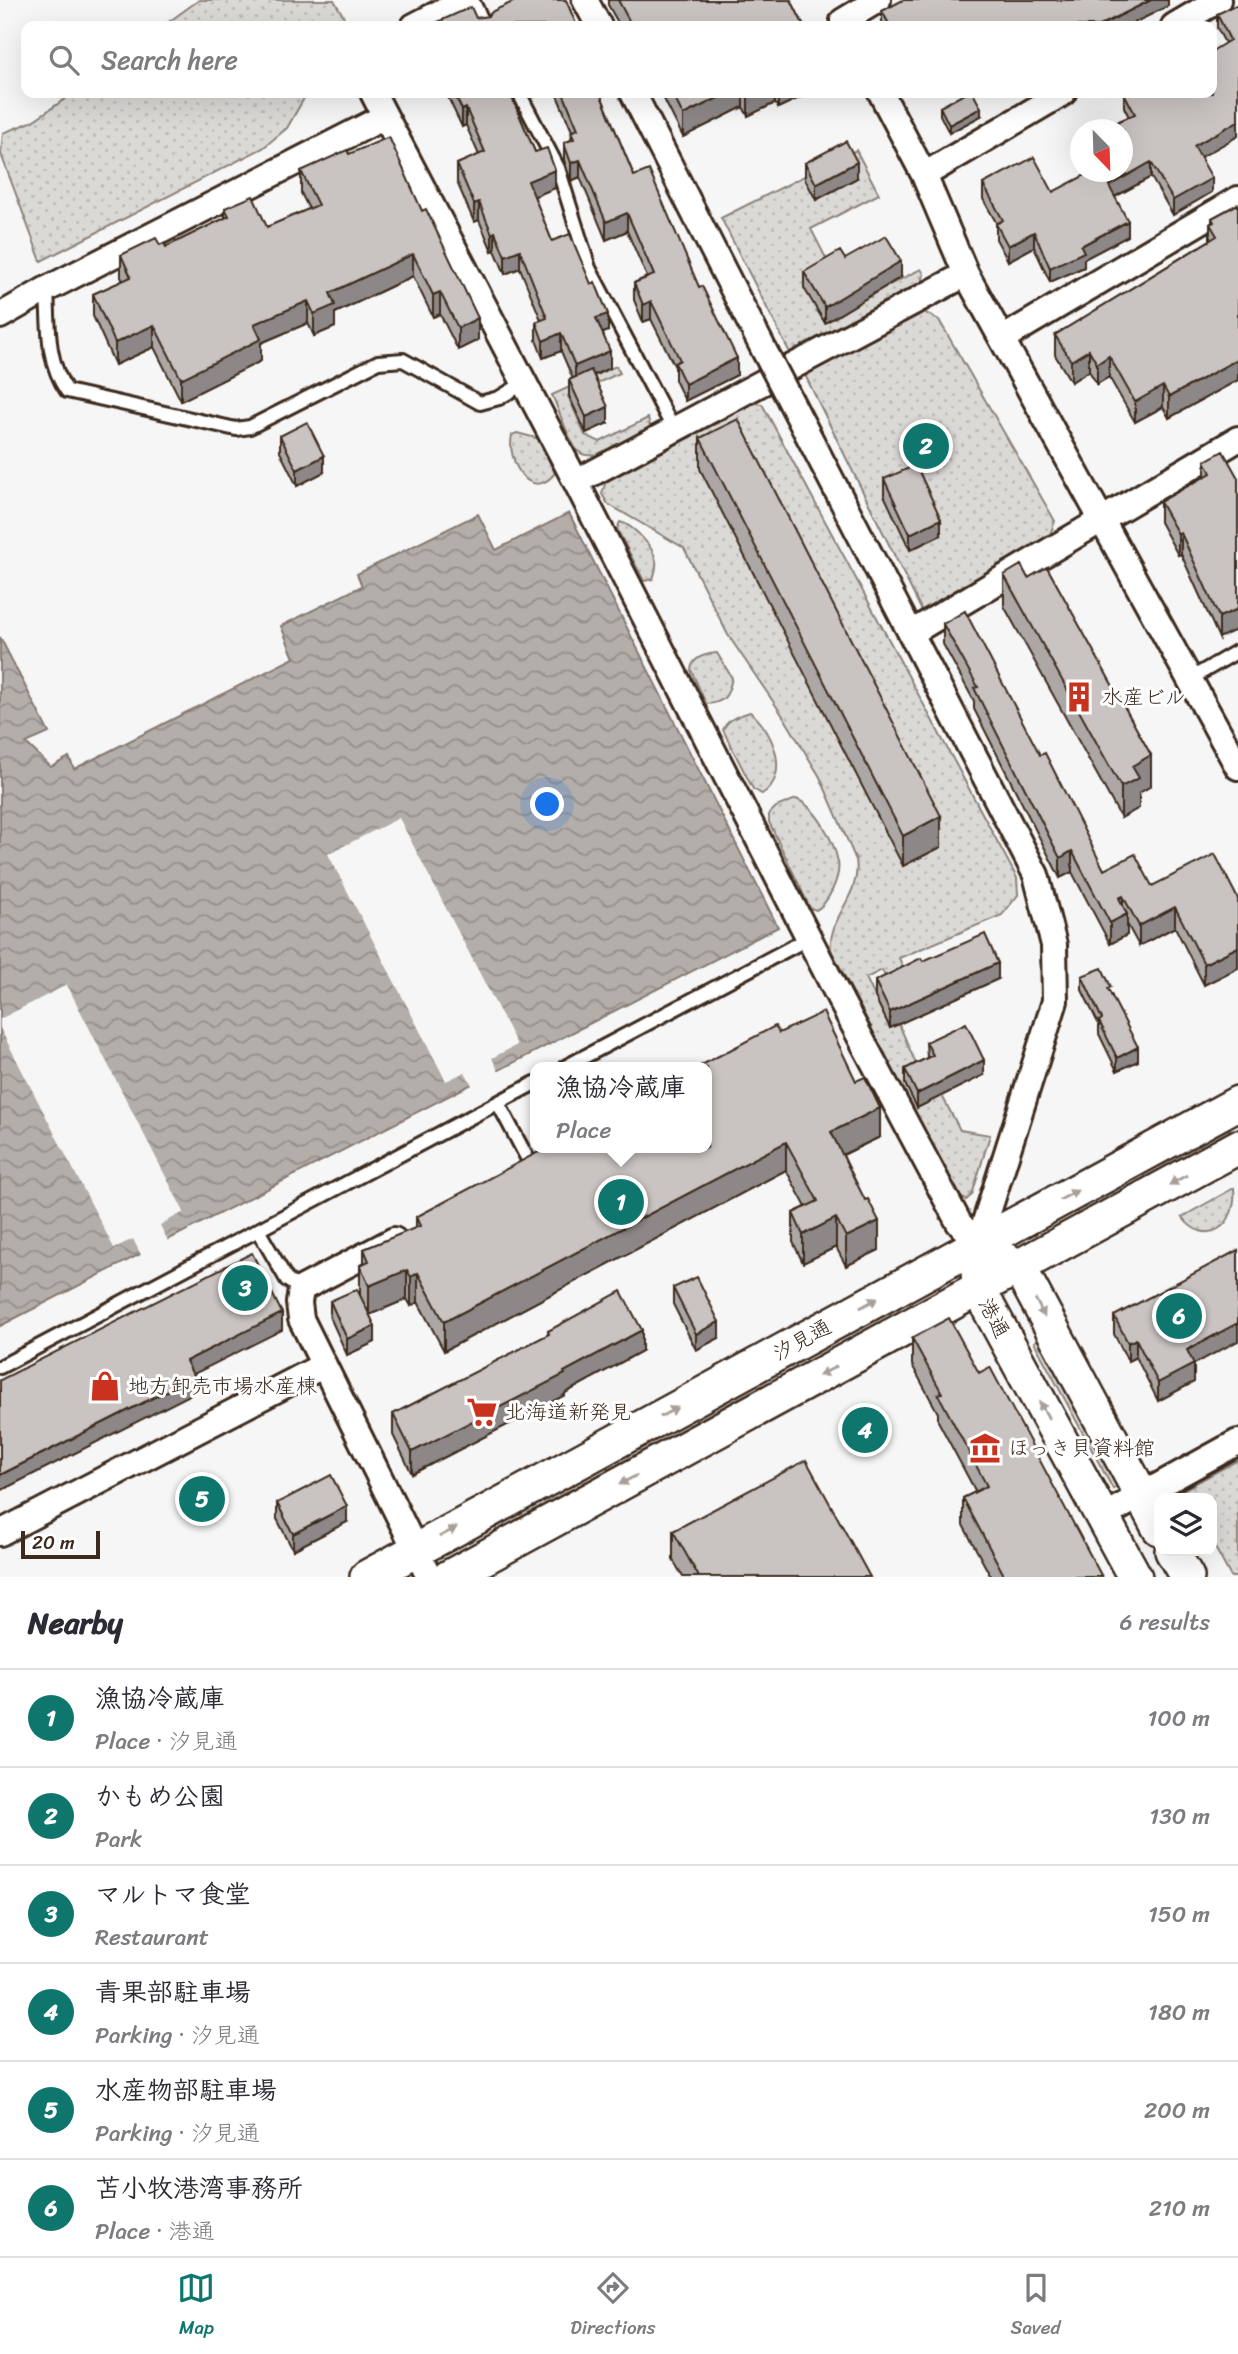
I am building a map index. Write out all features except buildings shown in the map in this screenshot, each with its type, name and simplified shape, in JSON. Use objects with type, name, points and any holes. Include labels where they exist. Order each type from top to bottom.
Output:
[{"type":"street","points":[[424,21],[464,0]]},
{"type":"street","points":[[585,0],[596,21]]},
{"type":"street","points":[[841,16],[878,0]]},
{"type":"street","points":[[1182,21],[1218,0]]},
{"type":"street","points":[[375,98],[576,482],[842,1003],[959,1223],[978,1244],[1019,1267],[1154,1519]]},
{"type":"street","points":[[635,98],[1036,875],[1054,945],[1055,1001],[978,1244]]},
{"type":"street","points":[[884,98],[924,175],[966,274],[1235,756]]},
{"type":"street","points":[[924,175],[1055,98]]},
{"type":"street","points":[[0,316],[47,289],[384,117]]},
{"type":"street","points":[[1002,339],[1238,199]]},
{"type":"street","points":[[576,482],[966,274]]},
{"type":"street","points":[[911,633],[1238,439]]},
{"type":"street","points":[[817,1016],[842,1003]]},
{"type":"street","name":"汐見通","points":[[367,1577],[422,1564],[978,1244],[1238,1103]]},
{"type":"street","name":"汐見通","points":[[449,1577],[1238,1147]]},
{"type":"street","points":[[508,1180],[556,1154]]},
{"type":"street","points":[[411,1231],[301,1289],[299,1303],[301,1319],[422,1564]]},
{"type":"street","name":"港通","points":[[978,1244],[979,1290],[1135,1577]]},
{"type":"street","points":[[0,1532],[324,1365]]},
{"type":"street","points":[[1102,1517],[1238,1442]]},
{"type":"street","points":[[1175,1556],[1187,1577]]},
{"type":"lane","points":[[472,0],[482,21]]},
{"type":"lane","points":[[522,98],[558,167],[589,268],[674,430]]},
{"type":"lane","points":[[47,289],[51,354],[57,376],[67,391],[236,429],[250,428],[378,362],[403,360],[480,403],[499,398],[524,383]]},
{"type":"lane","points":[[1190,679],[1238,651]]},
{"type":"lane","points":[[575,1062],[809,939]]},
{"type":"lane","points":[[0,1367],[530,1086]]},
{"type":"lane","points":[[498,1103],[532,1167]]},
{"type":"lane","points":[[258,1230],[287,1280],[301,1289]]},
{"type":"shaded area","points":[[199,0],[334,0],[346,21],[170,21]]},
{"type":"shaded area","points":[[67,98],[304,98],[287,128],[263,148],[41,261],[1,154],[3,133],[31,122]]},
{"type":"shaded area","points":[[856,150],[879,194],[811,229],[850,305],[921,269],[924,274],[922,284],[791,355],[721,218]]},
{"type":"shaded area","points":[[924,312],[939,320],[1055,521],[1046,545],[923,613],[803,371]]},
{"type":"shaded area","points":[[616,366],[620,373],[568,396],[585,435],[600,442],[648,418],[650,425],[647,431],[611,450],[601,454],[583,454],[577,450],[571,439],[552,395]]},
{"type":"shaded area","points":[[754,403],[762,404],[1017,878],[1018,895],[1002,915],[899,958],[909,980],[891,989],[882,970],[866,978],[890,1028],[899,1024],[916,1064],[929,1071],[960,1130],[990,1135],[972,1195],[966,1200],[958,1196],[831,950],[834,927],[854,884],[856,860],[820,777],[785,719],[728,635],[684,548],[608,504],[602,494],[606,481]]},
{"type":"shaded area","points":[[517,433],[540,439],[555,473],[546,481],[537,484],[529,481],[516,466],[511,445],[512,435]]},
{"type":"shaded area","points":[[620,522],[637,532],[651,549],[656,563],[653,579],[644,581],[617,529]]},
{"type":"shaded area","points":[[717,653],[732,678],[729,690],[722,700],[706,704],[691,670],[700,657]]},
{"type":"shaded area","points":[[750,712],[765,729],[776,752],[776,776],[771,786],[762,794],[753,789],[723,730],[730,721]]},
{"type":"shaded area","points":[[796,799],[810,809],[823,825],[833,844],[838,862],[838,875],[833,889],[816,910],[810,908],[769,822],[769,814],[776,807]]},
{"type":"shaded area","points":[[1228,1125],[1232,1133],[1079,1217],[1075,1209]]},
{"type":"shaded area","points":[[1234,1188],[1231,1213],[1218,1229],[1201,1231],[1182,1217]]},
{"type":"shaded area","points":[[898,1305],[903,1314],[499,1534],[494,1525]]},
{"type":"shaded area","points":[[1041,1338],[1120,1485],[1113,1489],[1034,1342]]},
{"type":"shaded area","points":[[1238,1460],[1238,1577],[1231,1577],[1217,1551],[1217,1493],[1184,1493],[1183,1490]]},
{"type":"water","points":[[569,513],[778,927],[0,1326],[0,637],[49,733],[26,743],[51,767],[69,757],[74,769],[294,658],[281,626],[362,586],[357,574],[478,514],[496,550]]},
{"type":"pier","points":[[399,818],[517,1045],[492,1058],[500,1074],[473,1087],[465,1072],[446,1081],[328,854]]},
{"type":"pier","points":[[67,985],[184,1212],[160,1225],[169,1243],[142,1257],[133,1239],[114,1248],[0,1028],[0,1019]]},
{"type":"place","name":"かもめ公園","points":[[926,446]]},
{"type":"place","name":"水産ビル","points":[[1079,697]]},
{"type":"place","name":"漁協冷蔵庫","points":[[621,1202]]},
{"type":"place","name":"マルトマ食堂","points":[[245,1288]]},
{"type":"place","name":"苫小牧港湾事務所","points":[[1179,1316]]},
{"type":"place","name":"地方卸売市場水産棟","points":[[105,1386]]},
{"type":"place","name":"北海道新発見","points":[[482,1412]]},
{"type":"place","name":"青果部駐車場","points":[[865,1430]]},
{"type":"place","name":"ほっき貝資料館","points":[[985,1448]]},
{"type":"place","name":"水産物部駐車場","points":[[202,1499]]}]
